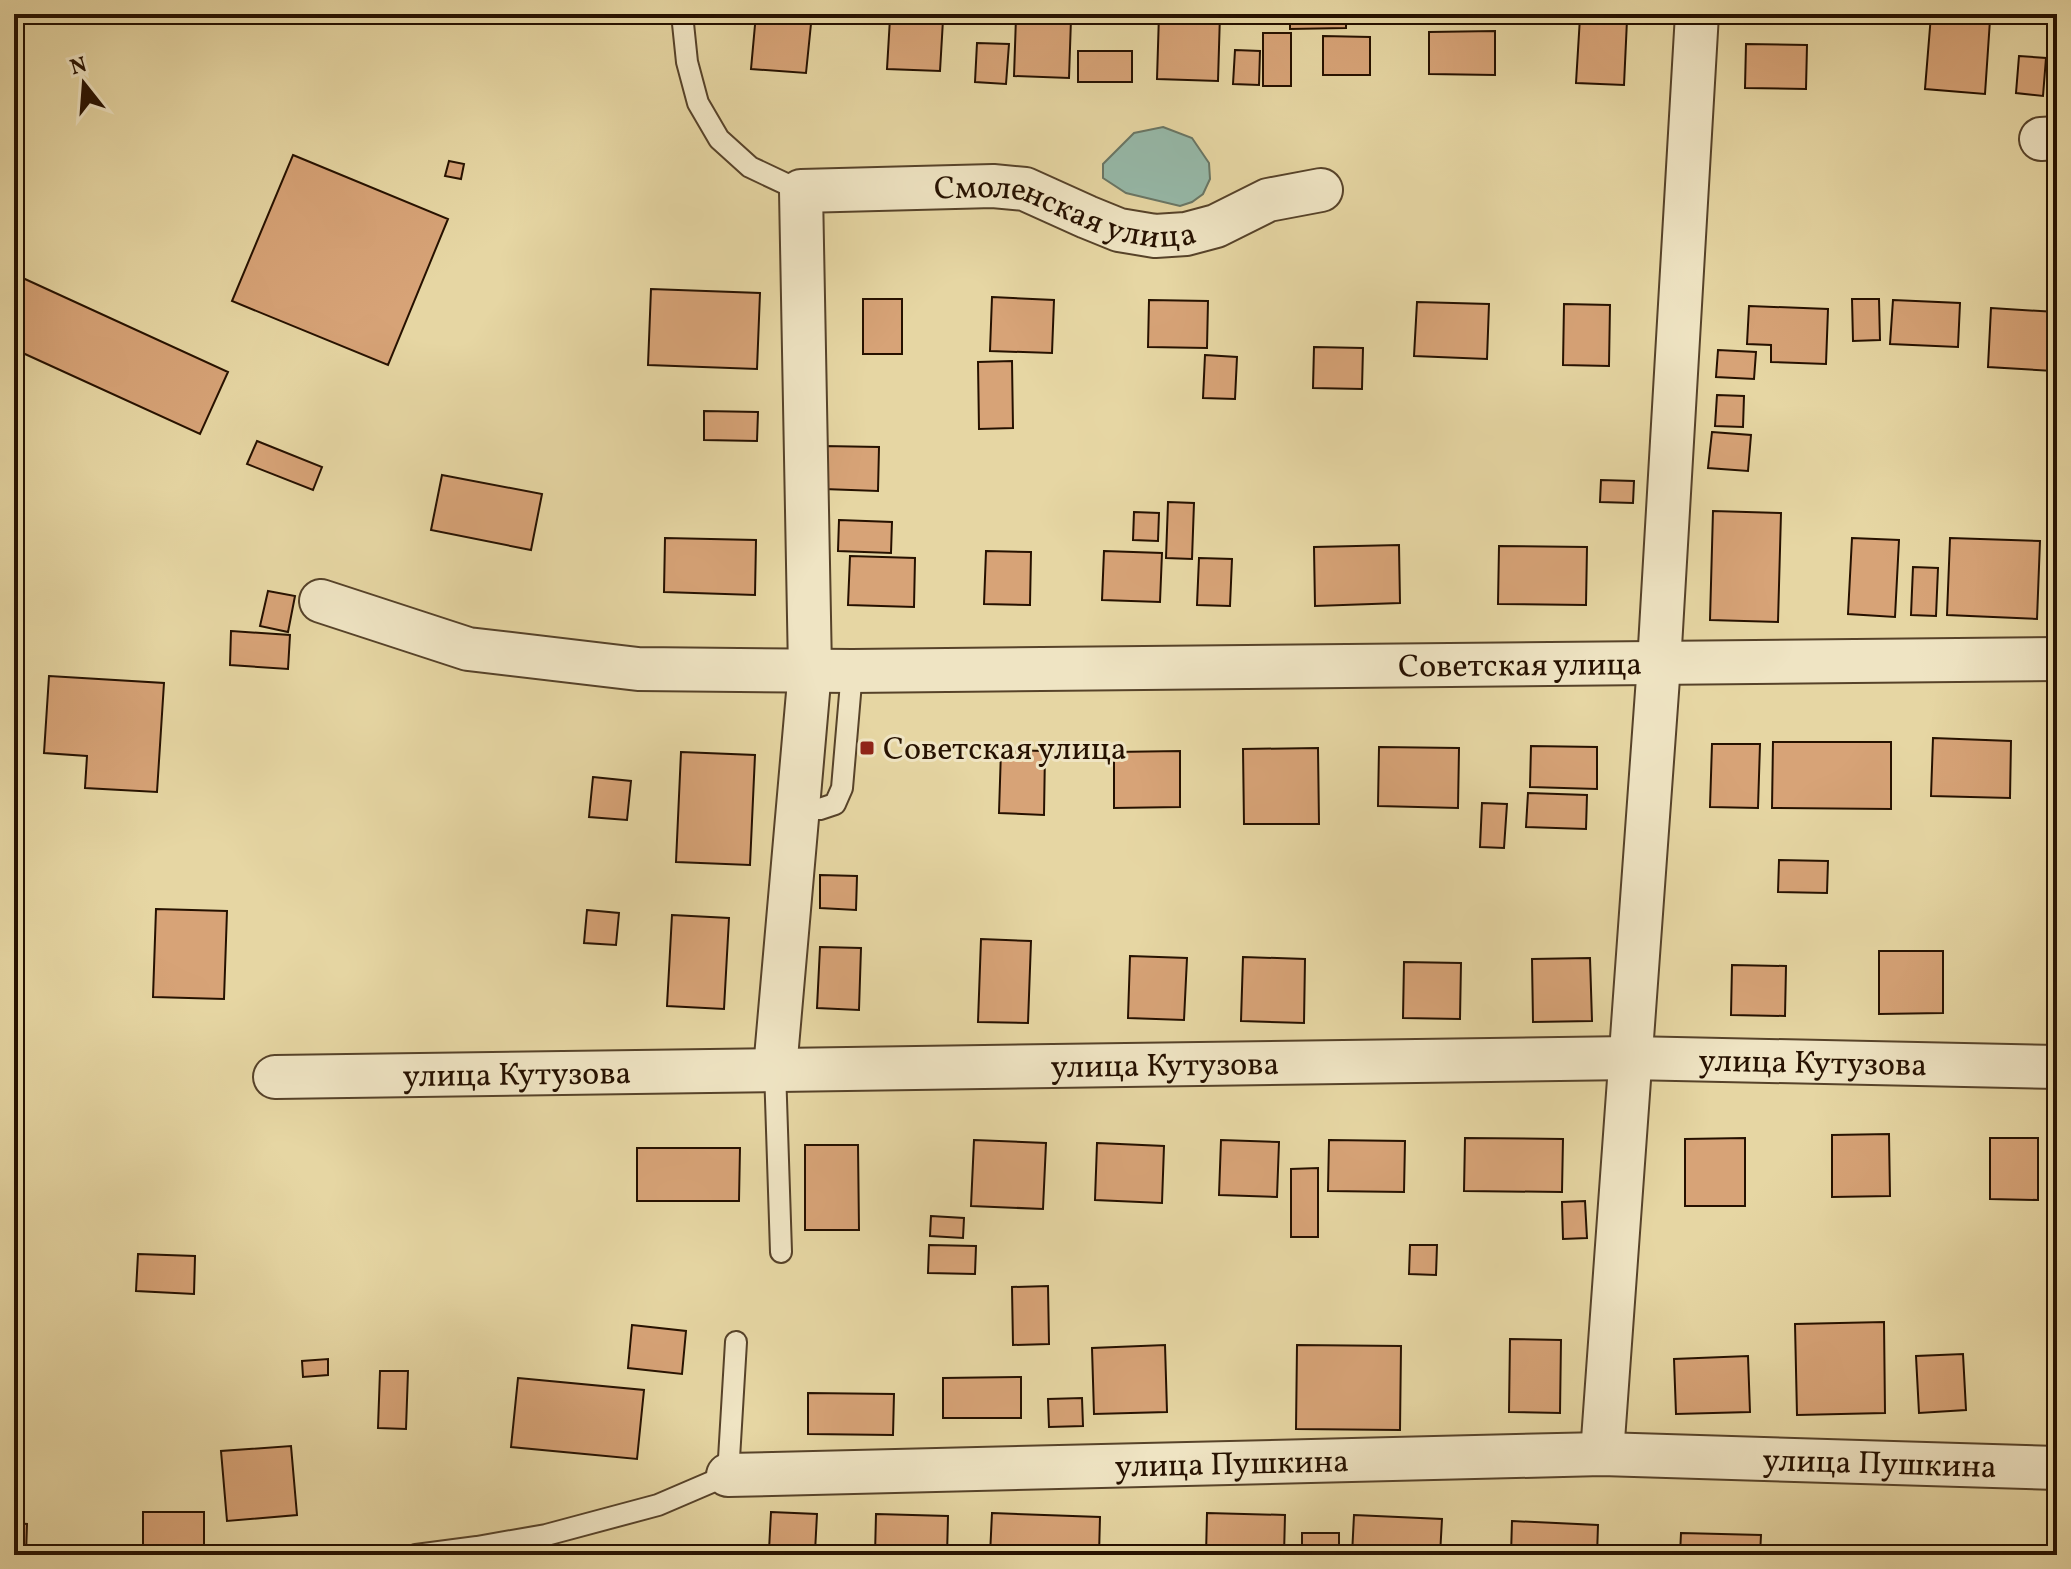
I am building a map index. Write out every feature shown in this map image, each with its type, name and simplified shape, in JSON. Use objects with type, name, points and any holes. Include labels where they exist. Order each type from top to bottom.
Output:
[{"type":"street","points":[[1602,1454],[1659,664],[1697,14]]},
{"type":"street","name":"Смоленская улица","points":[[801,191],[993,186],[1025,189],[1119,230],[1155,236],[1186,234],[1216,226],[1268,200],[1321,190]]},
{"type":"street","points":[[775,1069],[810,670],[801,191]]},
{"type":"street","name":"Советская улица","points":[[321,601],[468,649],[638,669],[852,671],[2057,659]]},
{"type":"street","name":"улица Кутузова","points":[[275,1077],[1630,1058],[2057,1067]]},
{"type":"street","name":"улица Пушкина","points":[[728,1475],[1602,1454],[2057,1468]]},
{"type":"lane","points":[[682,14],[687,62],[698,103],[719,139],[750,167],[801,191]]},
{"type":"lane","points":[[798,806],[820,809],[835,804],[842,788],[852,671]]},
{"type":"lane","points":[[775,1069],[781,1252]]},
{"type":"lane","points":[[728,1475],[736,1342]]},
{"type":"lane","name":"улица Пушкина","points":[[416,1555],[546,1535],[658,1505],[728,1475]]},
{"type":"shaded area","points":[[1163,127],[1192,138],[1209,163],[1210,179],[1203,194],[1180,206],[1126,193],[1103,178],[1103,164],[1134,133]]},
{"type":"building","points":[[756,14],[812,14],[806,73],[751,69]]},
{"type":"building","points":[[1159,14],[1220,14],[1218,81],[1157,79]]},
{"type":"building","points":[[1290,14],[1346,14],[1346,28],[1290,29]]},
{"type":"building","points":[[2056,14],[2057,94],[2051,94]]},
{"type":"building","points":[[1931,15],[1990,20],[1985,94],[1925,89]]},
{"type":"building","points":[[1016,17],[1071,19],[1069,78],[1014,76]]},
{"type":"building","points":[[1580,17],[1627,20],[1624,85],[1576,83]]},
{"type":"building","points":[[890,18],[943,20],[940,71],[887,69]]},
{"type":"building","points":[[1495,31],[1495,75],[1429,74],[1429,32]]},
{"type":"building","points":[[1263,33],[1291,33],[1291,86],[1263,86]]},
{"type":"building","points":[[1323,36],[1370,37],[1370,75],[1323,75]]},
{"type":"building","points":[[977,43],[1009,44],[1006,84],[975,82]]},
{"type":"building","points":[[1746,44],[1807,45],[1806,89],[1745,88]]},
{"type":"building","points":[[1235,50],[1260,51],[1259,85],[1233,84]]},
{"type":"building","points":[[1078,51],[1132,51],[1132,82],[1078,82]]},
{"type":"building","points":[[2019,56],[2046,58],[2043,96],[2016,93]]},
{"type":"building","points":[[293,155],[448,219],[388,365],[232,301]]},
{"type":"building","points":[[449,161],[464,164],[461,179],[445,176]]},
{"type":"building","points":[[14,274],[228,372],[200,434],[14,349]]},
{"type":"building","points":[[651,289],[760,293],[757,369],[648,365]]},
{"type":"building","points":[[992,297],[1054,300],[1052,353],[990,351]]},
{"type":"building","points":[[863,299],[902,299],[902,354],[863,354]]},
{"type":"building","points":[[1852,299],[1879,299],[1880,340],[1853,341]]},
{"type":"building","points":[[1149,300],[1208,301],[1207,348],[1148,347]]},
{"type":"building","points":[[1893,300],[1960,303],[1958,347],[1890,344]]},
{"type":"building","points":[[1417,302],[1489,304],[1487,359],[1414,356]]},
{"type":"building","points":[[1564,304],[1610,305],[1609,366],[1563,365]]},
{"type":"building","points":[[1749,306],[1828,309],[1826,364],[1771,362],[1771,345],[1747,344]]},
{"type":"building","points":[[1991,308],[2056,312],[2053,371],[1988,367]]},
{"type":"building","points":[[1314,347],[1363,348],[1362,389],[1313,388]]},
{"type":"building","points":[[1718,350],[1756,352],[1754,379],[1716,377]]},
{"type":"building","points":[[1205,355],[1237,357],[1235,399],[1203,398]]},
{"type":"building","points":[[1012,361],[1013,428],[979,429],[978,362]]},
{"type":"building","points":[[1717,395],[1744,396],[1743,427],[1715,426]]},
{"type":"building","points":[[704,411],[758,412],[757,441],[704,440]]},
{"type":"building","points":[[1712,432],[1751,435],[1748,471],[1708,468]]},
{"type":"building","points":[[257,441],[322,467],[313,490],[247,464]]},
{"type":"building","points":[[824,446],[879,447],[878,491],[824,489]]},
{"type":"building","points":[[442,475],[542,494],[531,550],[431,530]]},
{"type":"building","points":[[1601,480],[1634,481],[1633,503],[1600,502]]},
{"type":"building","points":[[1168,502],[1194,503],[1192,559],[1166,558]]},
{"type":"building","points":[[1713,511],[1781,513],[1778,622],[1710,620]]},
{"type":"building","points":[[1134,512],[1159,513],[1158,541],[1133,540]]},
{"type":"building","points":[[839,520],[892,522],[891,553],[838,551]]},
{"type":"building","points":[[665,538],[756,540],[755,595],[664,592]]},
{"type":"building","points":[[1852,538],[1899,540],[1895,617],[1848,614]]},
{"type":"building","points":[[1950,538],[2040,541],[2037,619],[1947,615]]},
{"type":"building","points":[[1399,545],[1400,603],[1315,606],[1314,547]]},
{"type":"building","points":[[1499,546],[1587,547],[1586,605],[1498,604]]},
{"type":"building","points":[[986,551],[1031,552],[1030,605],[984,604]]},
{"type":"building","points":[[1104,551],[1162,553],[1160,602],[1102,600]]},
{"type":"building","points":[[850,556],[915,558],[914,607],[848,605]]},
{"type":"building","points":[[1199,558],[1232,559],[1230,606],[1197,605]]},
{"type":"building","points":[[1913,567],[1938,568],[1936,616],[1911,615]]},
{"type":"building","points":[[268,591],[295,596],[288,632],[260,626]]},
{"type":"building","points":[[231,631],[290,635],[288,669],[230,665]]},
{"type":"building","points":[[49,676],[164,683],[157,792],[85,788],[87,756],[44,753]]},
{"type":"building","points":[[1933,738],[2011,741],[2010,798],[1931,796]]},
{"type":"building","points":[[1773,742],[1891,742],[1891,809],[1772,808]]},
{"type":"building","points":[[1712,744],[1760,744],[1758,808],[1710,807]]},
{"type":"building","points":[[1531,746],[1597,747],[1597,789],[1530,787]]},
{"type":"building","points":[[1379,747],[1459,748],[1458,808],[1378,806]]},
{"type":"building","points":[[1318,748],[1319,824],[1244,824],[1243,749]]},
{"type":"building","points":[[1001,750],[1045,751],[1044,815],[999,813]]},
{"type":"building","points":[[1180,751],[1180,807],[1114,808],[1114,752]]},
{"type":"building","points":[[681,752],[755,755],[750,865],[676,862]]},
{"type":"building","points":[[593,777],[631,781],[627,820],[589,817]]},
{"type":"building","points":[[1528,793],[1587,795],[1586,829],[1526,827]]},
{"type":"building","points":[[1482,803],[1507,804],[1504,848],[1480,847]]},
{"type":"building","points":[[1779,860],[1828,861],[1827,893],[1778,892]]},
{"type":"building","points":[[820,875],[857,876],[856,910],[820,908]]},
{"type":"building","points":[[156,909],[227,911],[224,999],[153,997]]},
{"type":"building","points":[[587,910],[619,913],[616,945],[584,943]]},
{"type":"building","points":[[672,915],[729,918],[724,1009],[667,1006]]},
{"type":"building","points":[[981,939],[1031,941],[1028,1023],[978,1022]]},
{"type":"building","points":[[820,947],[861,948],[859,1010],[817,1008]]},
{"type":"building","points":[[1879,951],[1943,951],[1943,1013],[1879,1014]]},
{"type":"building","points":[[1130,956],[1187,958],[1184,1020],[1128,1018]]},
{"type":"building","points":[[1243,957],[1305,959],[1304,1023],[1241,1021]]},
{"type":"building","points":[[1590,958],[1592,1021],[1533,1022],[1532,959]]},
{"type":"building","points":[[1404,962],[1461,963],[1460,1019],[1403,1018]]},
{"type":"building","points":[[1732,965],[1786,966],[1785,1016],[1731,1015]]},
{"type":"building","points":[[1889,1134],[1890,1196],[1832,1197],[1832,1135]]},
{"type":"building","points":[[1465,1138],[1563,1139],[1562,1192],[1464,1191]]},
{"type":"building","points":[[1745,1138],[1745,1206],[1685,1206],[1685,1139]]},
{"type":"building","points":[[1990,1138],[2038,1138],[2038,1200],[1990,1199]]},
{"type":"building","points":[[974,1140],[1046,1143],[1043,1209],[971,1206]]},
{"type":"building","points":[[1221,1140],[1279,1142],[1277,1197],[1219,1195]]},
{"type":"building","points":[[1329,1140],[1405,1141],[1404,1192],[1328,1191]]},
{"type":"building","points":[[1097,1143],[1164,1146],[1162,1203],[1095,1200]]},
{"type":"building","points":[[805,1145],[858,1145],[859,1230],[805,1230]]},
{"type":"building","points":[[637,1148],[740,1148],[739,1201],[637,1201]]},
{"type":"building","points":[[1318,1168],[1318,1237],[1291,1237],[1291,1169]]},
{"type":"building","points":[[1585,1201],[1587,1238],[1563,1239],[1562,1202]]},
{"type":"building","points":[[931,1216],[964,1218],[963,1238],[930,1236]]},
{"type":"building","points":[[929,1245],[976,1246],[975,1274],[928,1273]]},
{"type":"building","points":[[1410,1245],[1437,1245],[1436,1275],[1409,1274]]},
{"type":"building","points":[[138,1254],[195,1256],[194,1294],[136,1291]]},
{"type":"building","points":[[1048,1286],[1049,1344],[1013,1345],[1012,1287]]},
{"type":"building","points":[[1884,1322],[1885,1413],[1797,1415],[1795,1324]]},
{"type":"building","points":[[632,1325],[686,1331],[682,1374],[628,1368]]},
{"type":"building","points":[[1510,1339],[1561,1340],[1560,1413],[1509,1412]]},
{"type":"building","points":[[1165,1345],[1167,1412],[1094,1414],[1092,1348]]},
{"type":"building","points":[[1297,1345],[1401,1346],[1400,1430],[1296,1429]]},
{"type":"building","points":[[1963,1354],[1966,1410],[1919,1413],[1916,1356]]},
{"type":"building","points":[[1748,1356],[1750,1412],[1676,1414],[1674,1359]]},
{"type":"building","points":[[328,1359],[328,1375],[303,1377],[302,1361]]},
{"type":"building","points":[[380,1371],[408,1371],[406,1429],[378,1428]]},
{"type":"building","points":[[1021,1377],[1021,1418],[943,1418],[943,1378]]},
{"type":"building","points":[[518,1378],[644,1390],[637,1459],[511,1447]]},
{"type":"building","points":[[808,1393],[894,1394],[893,1435],[808,1434]]},
{"type":"building","points":[[1082,1398],[1083,1426],[1049,1427],[1048,1399]]},
{"type":"building","points":[[291,1446],[297,1515],[227,1521],[221,1451]]},
{"type":"building","points":[[143,1512],[204,1512],[204,1552],[143,1552]]},
{"type":"building","points":[[771,1512],[817,1514],[815,1552],[769,1550]]},
{"type":"building","points":[[992,1513],[1100,1517],[1099,1555],[990,1555]]},
{"type":"building","points":[[1207,1513],[1285,1515],[1284,1555],[1206,1555]]},
{"type":"building","points":[[876,1514],[948,1516],[947,1555],[875,1555]]},
{"type":"building","points":[[1354,1515],[1442,1519],[1440,1555],[1352,1555]]},
{"type":"building","points":[[1512,1521],[1598,1525],[1597,1555],[1511,1555]]},
{"type":"building","points":[[14,1523],[27,1524],[26,1555],[14,1555]]},
{"type":"building","points":[[1302,1533],[1339,1533],[1339,1555],[1302,1555]]},
{"type":"building","points":[[1681,1533],[1761,1535],[1760,1555],[1680,1555]]},
{"type":"place","name":"Советская улица","points":[[867,748]]}]
